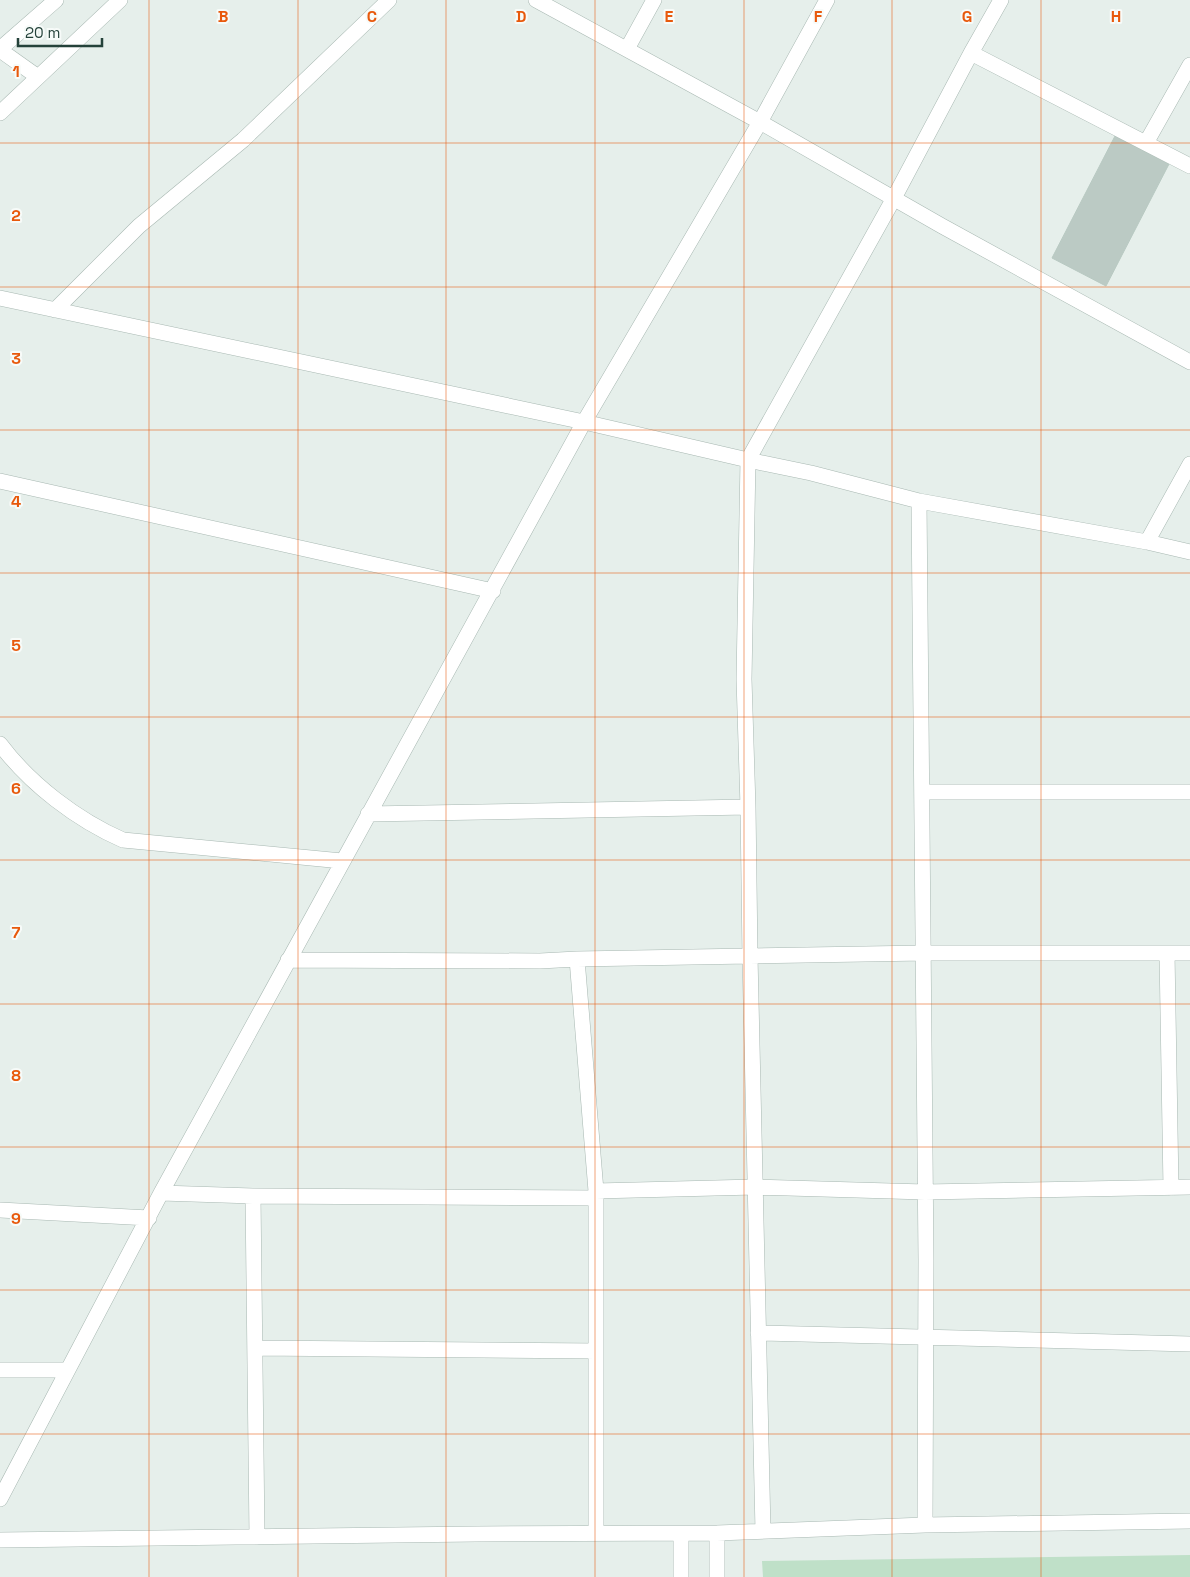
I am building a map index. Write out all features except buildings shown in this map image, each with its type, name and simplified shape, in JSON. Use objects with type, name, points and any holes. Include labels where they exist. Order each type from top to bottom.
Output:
[{"type":"street","points":[[38,77],[0,49],[56,0]]},
{"type":"street","points":[[0,113],[120,0]]},
{"type":"street","points":[[55,310],[139,226],[242,140],[389,0]]},
{"type":"street","points":[[536,0],[760,122],[942,226],[1190,362]]},
{"type":"street","points":[[627,49],[654,0]]},
{"type":"street","points":[[0,1498],[161,1193],[229,1072],[342,861],[493,591],[584,422],[760,122],[827,0]]},
{"type":"street","points":[[763,1531],[744,679],[748,460],[894,198],[971,52],[1001,0]]},
{"type":"street","points":[[971,52],[1021,80],[1190,166]]},
{"type":"street","points":[[1146,143],[1190,65]]},
{"type":"street","points":[[0,298],[584,422],[811,473],[919,501],[1147,542],[1190,552]]},
{"type":"street","points":[[1147,542],[1190,464]]},
{"type":"street","points":[[0,481],[493,591]]},
{"type":"street","points":[[919,501],[926,1192],[925,1525]]},
{"type":"street","points":[[0,744],[13,762],[57,801],[100,830],[123,840],[342,861]]},
{"type":"street","points":[[922,792],[1190,792]]},
{"type":"street","points":[[368,814],[748,807]]},
{"type":"street","points":[[288,960],[540,961],[924,953],[1190,953]]},
{"type":"street","points":[[1167,953],[1171,1188]]},
{"type":"street","points":[[577,959],[596,1195],[596,1534]]},
{"type":"street","points":[[161,1193],[253,1196],[596,1195],[754,1187],[926,1192],[1190,1188]]},
{"type":"street","points":[[253,1196],[257,1537]]},
{"type":"street","points":[[0,1210],[149,1218]]},
{"type":"street","points":[[758,1333],[1190,1344]]},
{"type":"street","points":[[256,1348],[596,1351]]},
{"type":"street","points":[[0,1370],[67,1370]]},
{"type":"street","points":[[0,1540],[716,1534],[925,1525],[1190,1521]]},
{"type":"street","points":[[681,1534],[681,1577]]},
{"type":"street","points":[[716,1534],[717,1577]]},
{"type":"green space","points":[[1190,1555],[1190,1577],[763,1577],[762,1561]]}]
